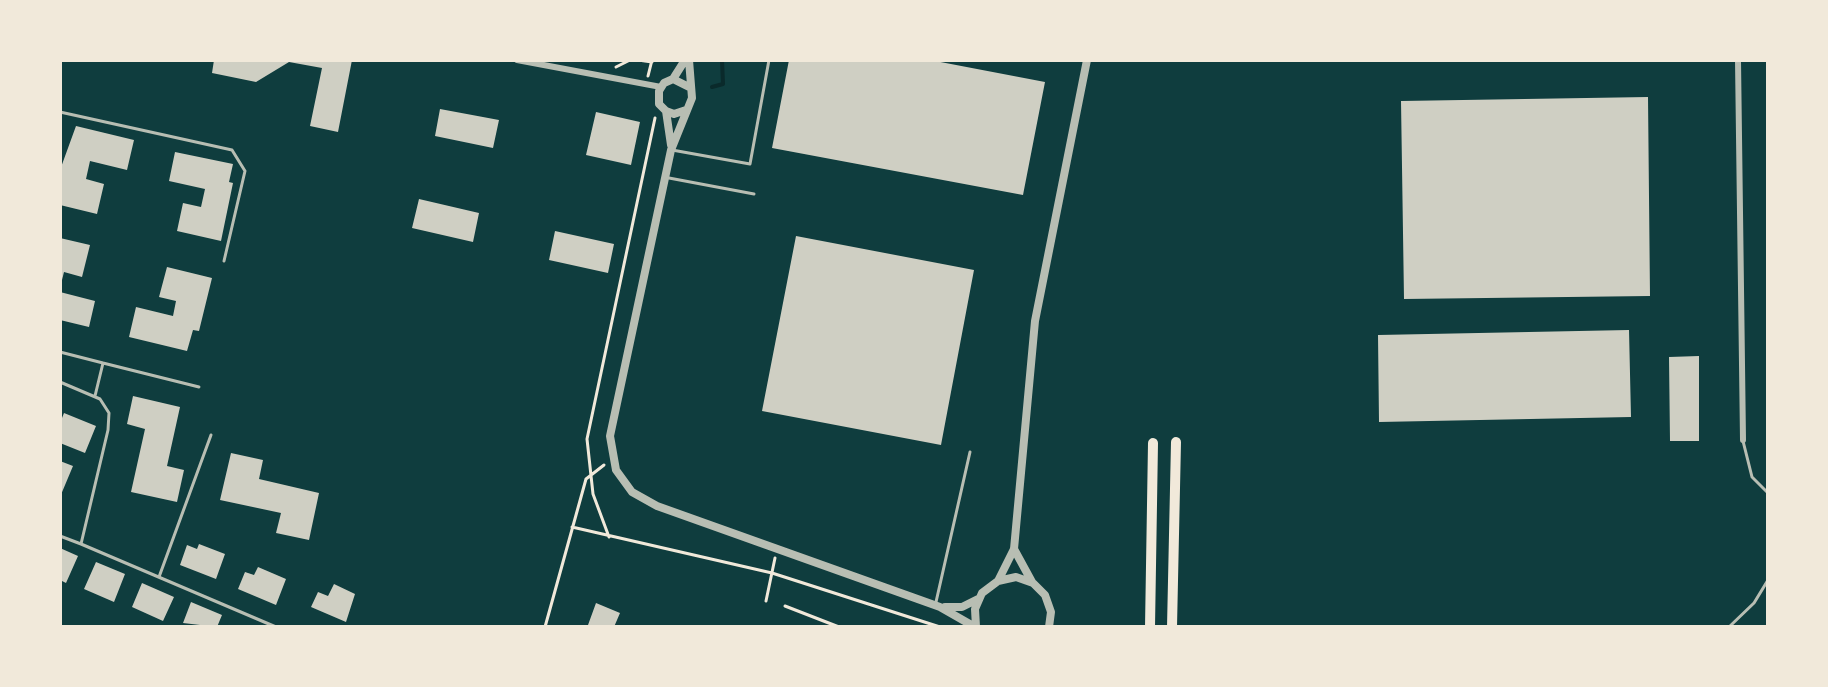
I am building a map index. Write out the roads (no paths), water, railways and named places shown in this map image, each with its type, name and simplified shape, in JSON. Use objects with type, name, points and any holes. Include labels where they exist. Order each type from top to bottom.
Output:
[{"type":"highway","points":[[1172,627],[1176,442]]},
{"type":"highway","points":[[1150,627],[1153,443]]},
{"type":"street","points":[[517,60],[661,87]]},
{"type":"street","points":[[658,97],[661,87],[673,79],[687,60]]},
{"type":"street","points":[[687,60],[692,98],[671,150],[610,436],[612,460],[623,482],[636,495],[657,506],[776,551],[938,606],[976,627]]},
{"type":"street","points":[[938,606],[962,607],[979,598],[998,581],[1014,549],[1035,321],[1087,60]]},
{"type":"street","points":[[1738,60],[1743,440]]},
{"type":"street","points":[[673,79],[689,87]]},
{"type":"street","points":[[646,85],[666,111],[671,150]]},
{"type":"street","points":[[666,111],[674,114],[686,110]]},
{"type":"street","points":[[1014,549],[1033,583],[1048,600],[1050,626]]},
{"type":"street","points":[[998,581],[1016,577],[1033,583]]},
{"type":"street","points":[[976,627],[979,598]]},
{"type":"lane","points":[[671,150],[750,164],[769,60]]},
{"type":"lane","points":[[60,112],[232,150],[245,171],[224,261]]},
{"type":"lane","points":[[665,177],[754,194]]},
{"type":"lane","points":[[60,352],[199,387]]},
{"type":"lane","points":[[95,396],[103,363]]},
{"type":"lane","points":[[60,382],[95,396],[106,405],[109,424],[81,544]]},
{"type":"lane","points":[[159,577],[211,435]]},
{"type":"lane","points":[[1743,440],[1752,477],[1768,493]]},
{"type":"lane","points":[[938,606],[970,452]]},
{"type":"lane","points":[[60,536],[276,627]]},
{"type":"lane","points":[[1729,627],[1754,603],[1768,580]]},
{"type":"waterway","points":[[712,87],[723,84],[722,60]]}]
